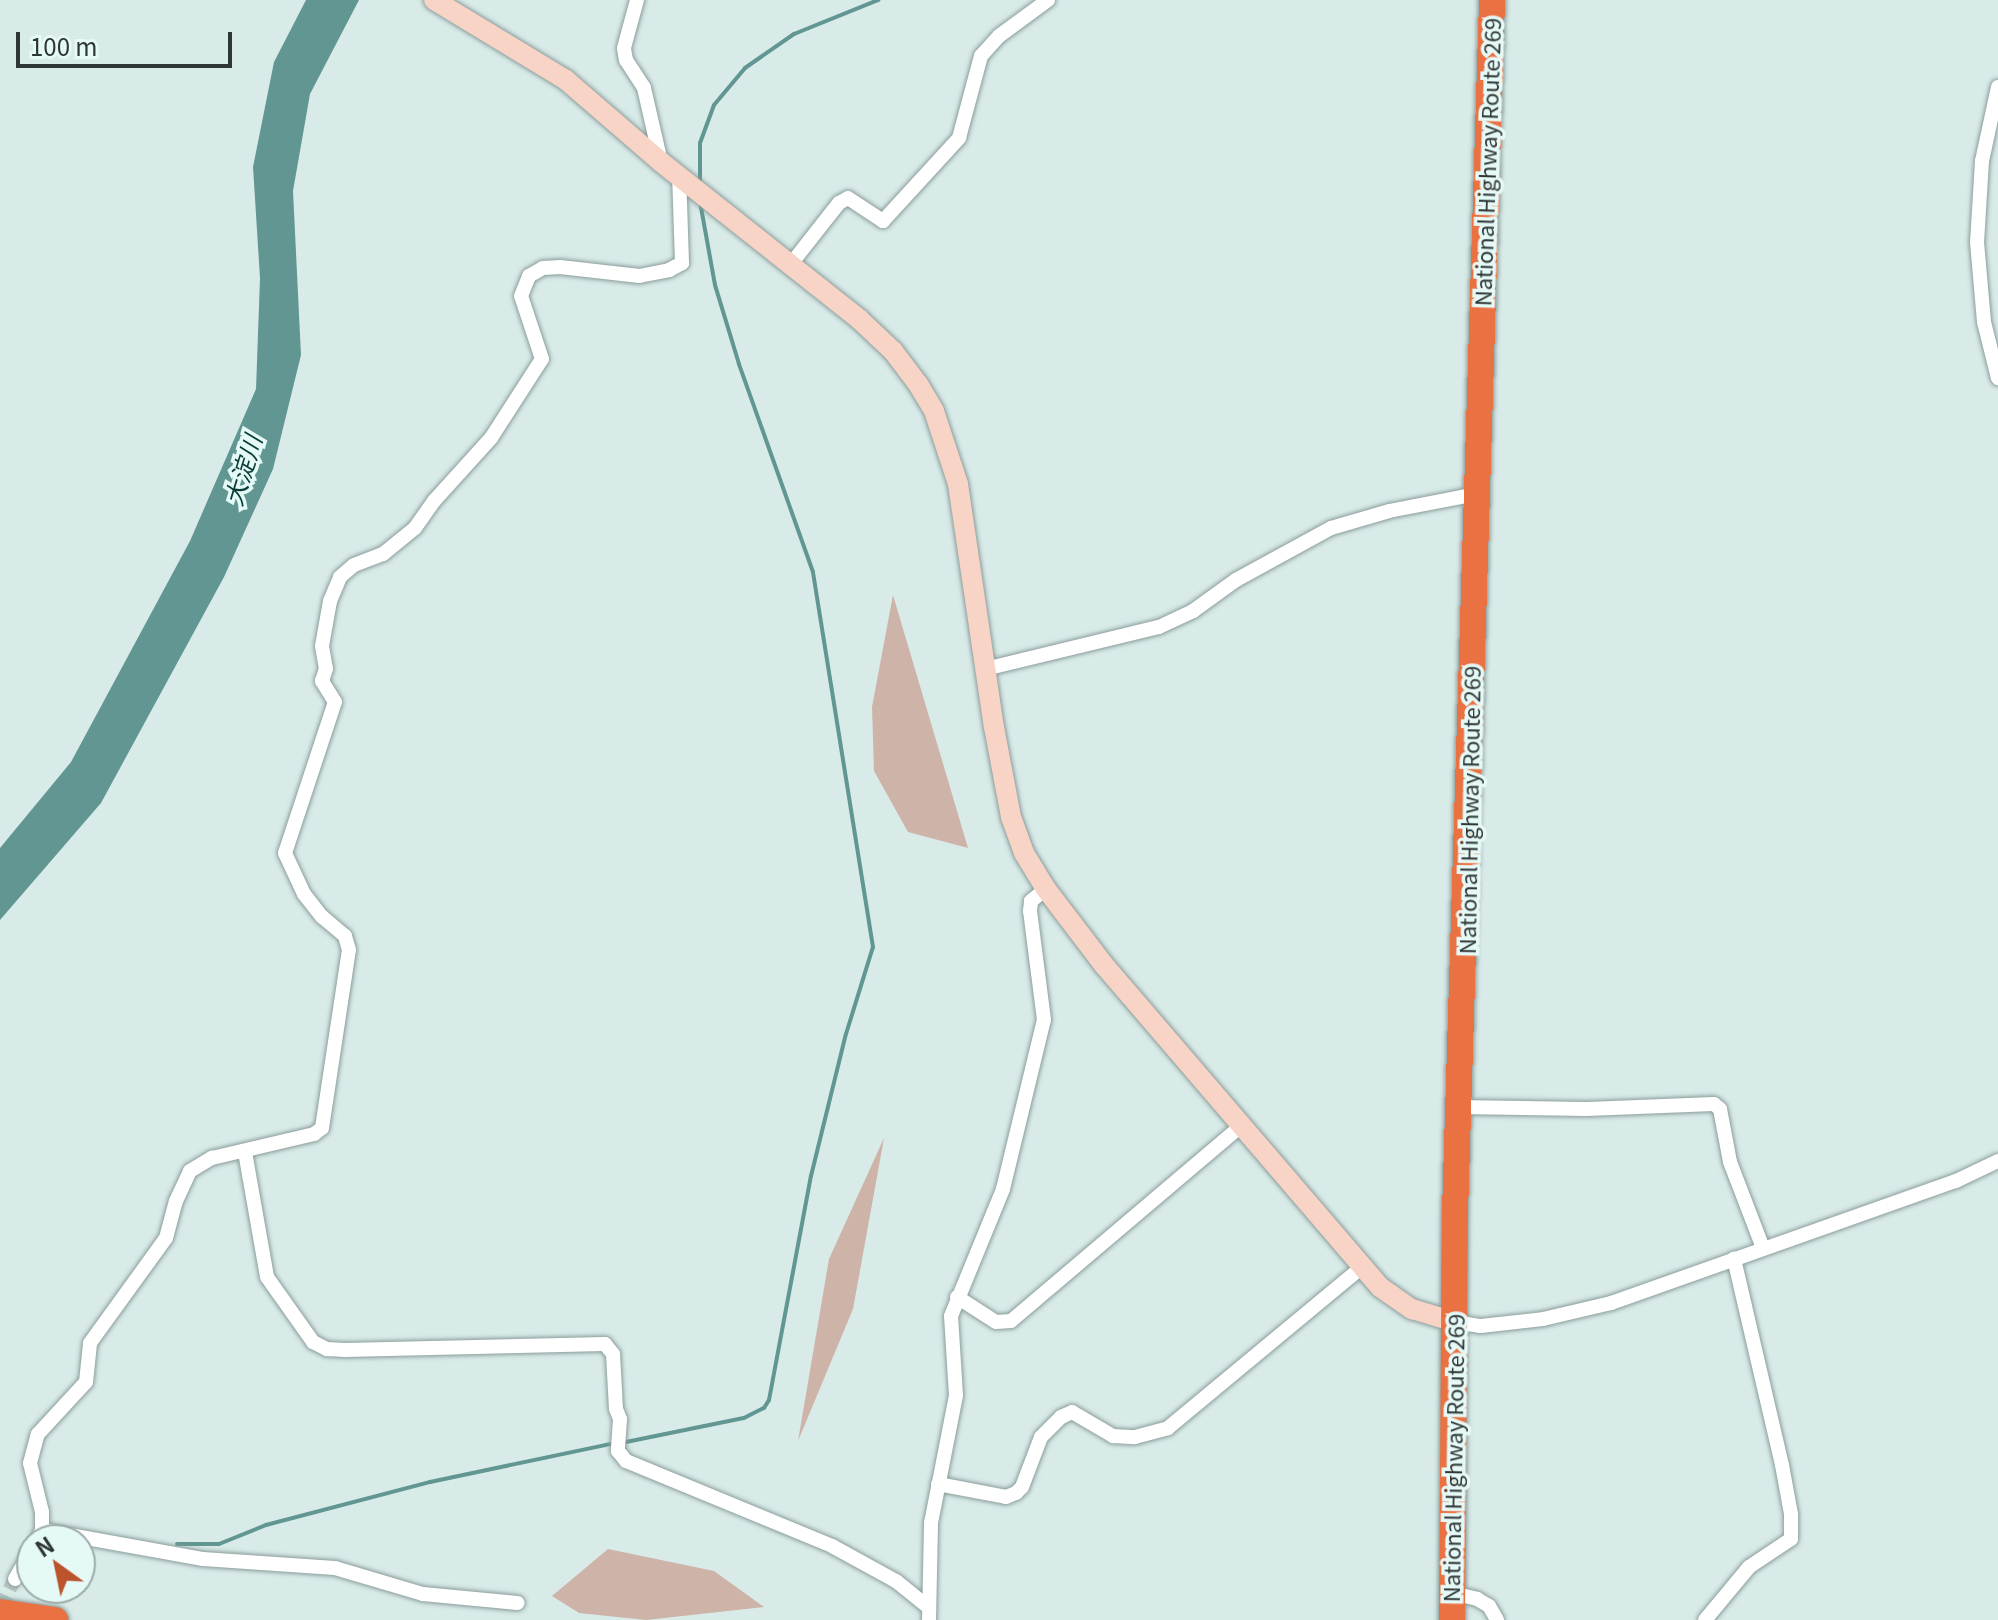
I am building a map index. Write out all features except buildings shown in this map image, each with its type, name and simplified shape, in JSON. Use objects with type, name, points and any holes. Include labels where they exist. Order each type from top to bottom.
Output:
[{"type":"highway","name":"National Highway Route 269","points":[[1452,1620],[1458,1107],[1464,997],[1492,0]]},
{"type":"highway","points":[[0,1612],[55,1620]]},
{"type":"street","points":[[434,0],[566,80],[661,162],[791,264],[893,351],[934,411],[958,484],[985,669],[1011,817],[1024,853],[1046,889],[1104,965],[1362,1267],[1397,1301],[1426,1316],[1481,1326],[1579,1313],[1956,1181],[1998,1161]]},
{"type":"street","points":[[637,0],[624,48],[626,60],[644,88],[661,162]]},
{"type":"street","points":[[791,264],[839,203],[848,198],[883,221],[959,138],[981,56],[999,36],[1048,0]]},
{"type":"street","points":[[1998,87],[1982,161],[1977,242],[1984,322],[1998,378]]},
{"type":"street","points":[[38,1524],[30,1463],[38,1434],[86,1382],[90,1343],[166,1238],[176,1201],[190,1171],[212,1158],[314,1134],[322,1128],[349,950],[345,936],[322,917],[304,894],[285,853],[335,702],[322,681],[326,669],[322,646],[330,601],[340,577],[354,565],[383,554],[415,528],[434,501],[491,438],[542,359],[521,296],[522,286],[529,276],[543,268],[560,267],[639,276],[669,270],[682,263],[685,179]]},
{"type":"street","points":[[985,669],[1159,627],[1193,611],[1236,580],[1331,528],[1389,511],[1477,494]]},
{"type":"street","points":[[928,1613],[931,1523],[956,1395],[951,1316],[1003,1189],[1044,1020],[1030,911],[1031,901],[1046,889]]},
{"type":"street","points":[[1458,1107],[1587,1109],[1714,1104],[1720,1109],[1730,1162],[1763,1248]]},
{"type":"street","points":[[957,1297],[996,1322],[1011,1321],[1242,1125]]},
{"type":"street","points":[[245,1152],[267,1277],[313,1342],[327,1349],[345,1350],[605,1344],[613,1354],[616,1409],[620,1419],[618,1451],[626,1461],[832,1546],[896,1581],[928,1613]]},
{"type":"street","points":[[1705,1620],[1749,1567],[1791,1539],[1791,1514],[1782,1465],[1734,1258]]},
{"type":"street","points":[[938,1484],[1006,1497],[1016,1493],[1022,1487],[1041,1437],[1048,1427],[1072,1412],[1113,1436],[1135,1437],[1168,1428],[1362,1267]]},
{"type":"street","points":[[96,1543],[203,1559],[335,1568],[423,1594],[518,1603]]},
{"type":"street","points":[[1452,1593],[1489,1606],[1497,1620]]},
{"type":"shaded area","points":[[893,595],[968,848],[908,832],[874,771],[872,707]]},
{"type":"shaded area","points":[[884,1138],[853,1309],[798,1441],[829,1259]]},
{"type":"shaded area","points":[[608,1549],[714,1571],[764,1607],[646,1620],[579,1613],[552,1596]]},
{"type":"water","name":"大淀川","points":[[306,0],[359,0],[310,94],[293,191],[301,355],[273,469],[224,577],[101,803],[0,920],[0,848],[71,762],[190,541],[256,389],[260,278],[253,167],[274,62]]},
{"type":"waterway","points":[[700,185],[700,143],[714,105],[745,68],[794,34],[878,0]]},
{"type":"waterway","points":[[626,1442],[744,1418],[764,1408],[769,1400],[811,1176],[846,1034],[873,947],[813,572],[739,364],[715,285],[700,202]]},
{"type":"waterway","points":[[177,1544],[219,1544],[266,1525],[430,1482],[611,1444]]},
{"type":"tunnel","points":[[0,1608],[15,1579]]}]
